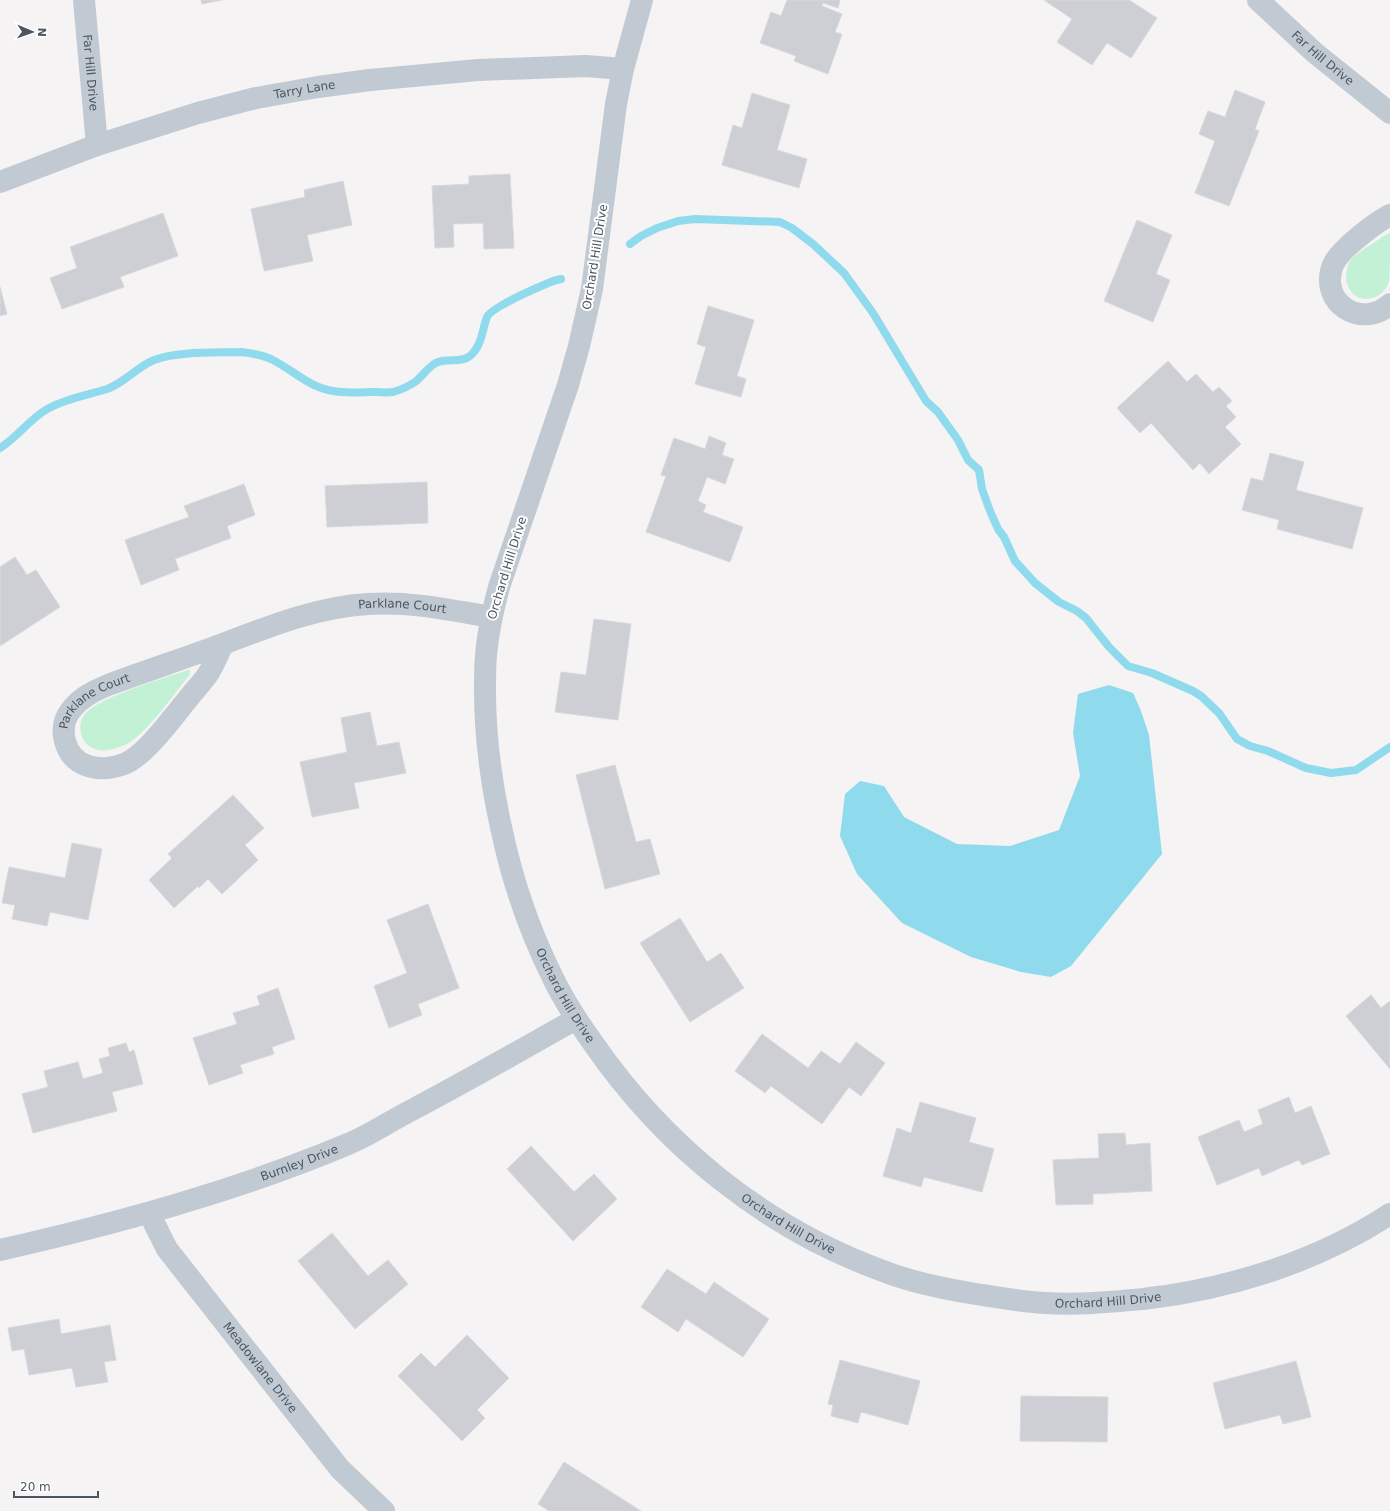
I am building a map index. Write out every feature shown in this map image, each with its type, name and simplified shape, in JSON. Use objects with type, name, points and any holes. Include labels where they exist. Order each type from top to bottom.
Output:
[{"type":"street","name":"Far Hill Drive","points":[[84,0],[97,145]]},
{"type":"street","name":"Orchard Hill Drive","points":[[642,0],[623,69],[616,104],[592,289],[579,346],[568,385],[499,587],[491,617],[486,658],[485,707],[488,752],[494,797],[506,852],[516,888],[537,944],[554,981],[576,1019],[606,1063],[668,1134],[693,1157],[742,1197],[800,1234],[883,1272],[932,1286],[1042,1303],[1081,1304],[1169,1296],[1232,1283],[1294,1263],[1356,1235],[1390,1214]]},
{"type":"street","name":"Far Hill Drive","points":[[1258,0],[1315,53],[1390,113]]},
{"type":"street","name":"Tarry Lane","points":[[0,182],[97,145],[228,104],[256,98],[370,80],[478,70],[586,66],[623,69]]},
{"type":"street","points":[[1390,215],[1383,218],[1339,254],[1333,266],[1330,285],[1333,296],[1340,306],[1356,313],[1372,313],[1390,304]]},
{"type":"street","name":"Parklane Court","points":[[223,644],[208,674],[154,740],[140,753],[125,764],[110,767],[93,768],[81,764],[73,758],[66,747],[63,735],[65,720],[78,702],[89,694],[108,685],[283,621],[317,612],[368,604],[391,603],[432,607],[491,617]]},
{"type":"street","name":"Burnley Drive","points":[[0,1250],[80,1232],[149,1213],[260,1179],[349,1143],[486,1071],[576,1019]]},
{"type":"street","name":"Meadowlane Drive","points":[[149,1213],[167,1249],[340,1469],[384,1511]]},
{"type":"green space","points":[[1390,233],[1389,282],[1385,290],[1379,295],[1366,299],[1353,294],[1346,279],[1350,261],[1360,252],[1383,236]]},
{"type":"green space","points":[[190,670],[190,674],[161,712],[144,731],[127,744],[111,750],[99,750],[90,747],[83,739],[80,729],[82,718],[93,708],[104,701],[133,689]]},
{"type":"water","points":[[1109,685],[1133,693],[1149,735],[1162,854],[1071,966],[1051,977],[1021,972],[971,957],[902,923],[857,874],[840,836],[845,794],[860,781],[884,786],[904,817],[957,844],[1010,846],[1059,830],[1080,776],[1073,733],[1078,694]]},
{"type":"building","points":[[201,0],[222,0],[202,4]]},
{"type":"building","points":[[787,0],[840,0],[838,8],[823,3],[822,6],[842,14],[835,32],[842,34],[828,74],[794,61],[796,56],[760,43],[771,12],[781,16]]},
{"type":"building","points":[[1044,0],[1129,0],[1157,18],[1131,58],[1107,43],[1092,65],[1057,42],[1072,19]]},
{"type":"building","points":[[1235,90],[1265,102],[1255,129],[1259,131],[1229,206],[1195,193],[1215,141],[1199,134],[1208,111],[1225,117]]},
{"type":"building","points":[[752,93],[790,105],[777,150],[807,159],[799,188],[722,165],[733,125],[742,128]]},
{"type":"building","points":[[510,174],[514,248],[484,249],[483,223],[453,224],[454,247],[435,248],[432,186],[469,184],[469,176]]},
{"type":"building","points":[[343,181],[352,225],[307,235],[313,261],[264,271],[251,209],[305,197],[304,190]]},
{"type":"building","points":[[163,213],[178,256],[120,277],[124,287],[62,309],[50,278],[77,268],[70,247]]},
{"type":"building","points":[[1137,220],[1172,235],[1156,274],[1170,280],[1153,322],[1104,301]]},
{"type":"building","points":[[0,287],[7,314],[0,316]]},
{"type":"building","points":[[708,306],[754,320],[737,376],[746,379],[741,397],[695,384],[706,347],[697,344]]},
{"type":"building","points":[[1168,361],[1187,382],[1196,374],[1213,392],[1219,387],[1232,401],[1226,406],[1236,417],[1225,427],[1241,444],[1209,474],[1200,463],[1193,470],[1151,423],[1140,433],[1117,408]]},
{"type":"building","points":[[709,436],[726,443],[722,455],[734,459],[725,484],[707,477],[698,501],[706,505],[703,512],[743,527],[730,562],[646,532],[666,476],[661,475],[674,438],[705,449]]},
{"type":"building","points":[[1270,453],[1304,462],[1296,490],[1363,508],[1352,549],[1277,529],[1279,520],[1242,510],[1251,478],[1263,481]]},
{"type":"building","points":[[427,482],[428,523],[327,527],[325,486]]},
{"type":"building","points":[[244,484],[255,515],[227,526],[231,538],[175,559],[179,570],[141,585],[125,540],[189,517],[184,506]]},
{"type":"building","points":[[15,557],[27,575],[36,570],[60,607],[0,646],[0,567]]},
{"type":"building","points":[[594,619],[631,624],[618,720],[555,712],[561,672],[586,675]]},
{"type":"building","points":[[370,712],[377,746],[399,742],[406,773],[354,783],[359,808],[312,817],[300,762],[347,752],[341,718]]},
{"type":"building","points":[[615,765],[636,842],[650,839],[660,874],[605,889],[576,775]]},
{"type":"building","points":[[233,795],[264,828],[245,845],[258,860],[222,894],[208,879],[174,908],[149,880],[172,858],[168,854]]},
{"type":"building","points":[[72,843],[102,849],[88,920],[50,912],[47,926],[12,919],[15,905],[2,903],[9,867],[65,878]]},
{"type":"building","points":[[428,904],[459,988],[418,1004],[422,1015],[389,1028],[374,986],[407,973],[387,920]]},
{"type":"building","points":[[680,918],[707,962],[721,953],[744,988],[690,1022],[640,943]]},
{"type":"building","points":[[278,988],[295,1039],[272,1047],[274,1054],[240,1065],[243,1073],[209,1085],[193,1038],[237,1024],[233,1013],[260,1005],[257,996]]},
{"type":"building","points":[[1371,995],[1381,1008],[1390,1001],[1390,1069],[1346,1016]]},
{"type":"building","points":[[762,1034],[808,1068],[821,1051],[840,1064],[856,1042],[885,1063],[861,1096],[849,1087],[822,1124],[771,1086],[765,1093],[735,1071]]},
{"type":"building","points":[[126,1043],[129,1052],[134,1050],[143,1084],[112,1092],[117,1111],[33,1133],[22,1094],[48,1087],[44,1071],[78,1062],[83,1079],[103,1073],[99,1059],[110,1056],[108,1048]]},
{"type":"building","points":[[1289,1097],[1295,1113],[1311,1106],[1330,1154],[1302,1165],[1299,1160],[1262,1176],[1259,1168],[1217,1185],[1198,1137],[1239,1120],[1244,1132],[1263,1124],[1258,1110]]},
{"type":"building","points":[[920,1102],[976,1118],[969,1142],[994,1149],[982,1192],[924,1177],[921,1187],[883,1176],[897,1128],[911,1133]]},
{"type":"building","points":[[1125,1133],[1126,1145],[1150,1143],[1152,1191],[1093,1194],[1093,1204],[1056,1205],[1053,1160],[1099,1158],[1098,1134]]},
{"type":"building","points":[[531,1146],[574,1192],[594,1174],[617,1199],[573,1241],[507,1169]]},
{"type":"building","points":[[332,1233],[368,1276],[388,1260],[408,1284],[355,1329],[298,1261]]},
{"type":"building","points":[[667,1269],[706,1294],[714,1282],[769,1319],[743,1357],[686,1319],[678,1332],[641,1307]]},
{"type":"building","points":[[59,1319],[61,1334],[110,1325],[116,1360],[104,1362],[108,1382],[76,1387],[72,1368],[29,1375],[24,1349],[12,1351],[8,1328]]},
{"type":"building","points":[[467,1335],[509,1378],[477,1410],[485,1418],[462,1441],[398,1376],[421,1353],[435,1367]]},
{"type":"building","points":[[840,1360],[920,1381],[908,1425],[861,1412],[858,1423],[831,1416],[833,1405],[828,1404]]},
{"type":"building","points":[[1296,1361],[1311,1417],[1283,1424],[1280,1415],[1225,1429],[1213,1383]]},
{"type":"building","points":[[1021,1396],[1108,1397],[1107,1442],[1020,1441]]},
{"type":"building","points":[[564,1462],[641,1511],[549,1511],[538,1504]]},
{"type":"waterway","points":[[630,244],[641,236],[657,228],[678,221],[695,219],[780,222],[792,228],[813,244],[844,273],[873,313],[926,401],[938,412],[958,440],[968,460],[979,470],[982,489],[990,511],[1015,561],[1035,583],[1059,602],[1077,611],[1086,618],[1109,647],[1128,666],[1152,673],[1193,691],[1201,696],[1219,713],[1237,739],[1250,746],[1268,751],[1306,768],[1331,773],[1356,770],[1390,747]]},
{"type":"waterway","points":[[0,448],[13,439],[42,412],[49,408],[70,399],[107,389],[119,383],[148,363],[163,357],[174,355],[241,352],[253,354],[271,359],[304,380],[330,391],[393,392],[415,382],[435,363],[463,359],[470,356],[477,348],[487,317],[490,313],[517,297],[561,279]]}]
